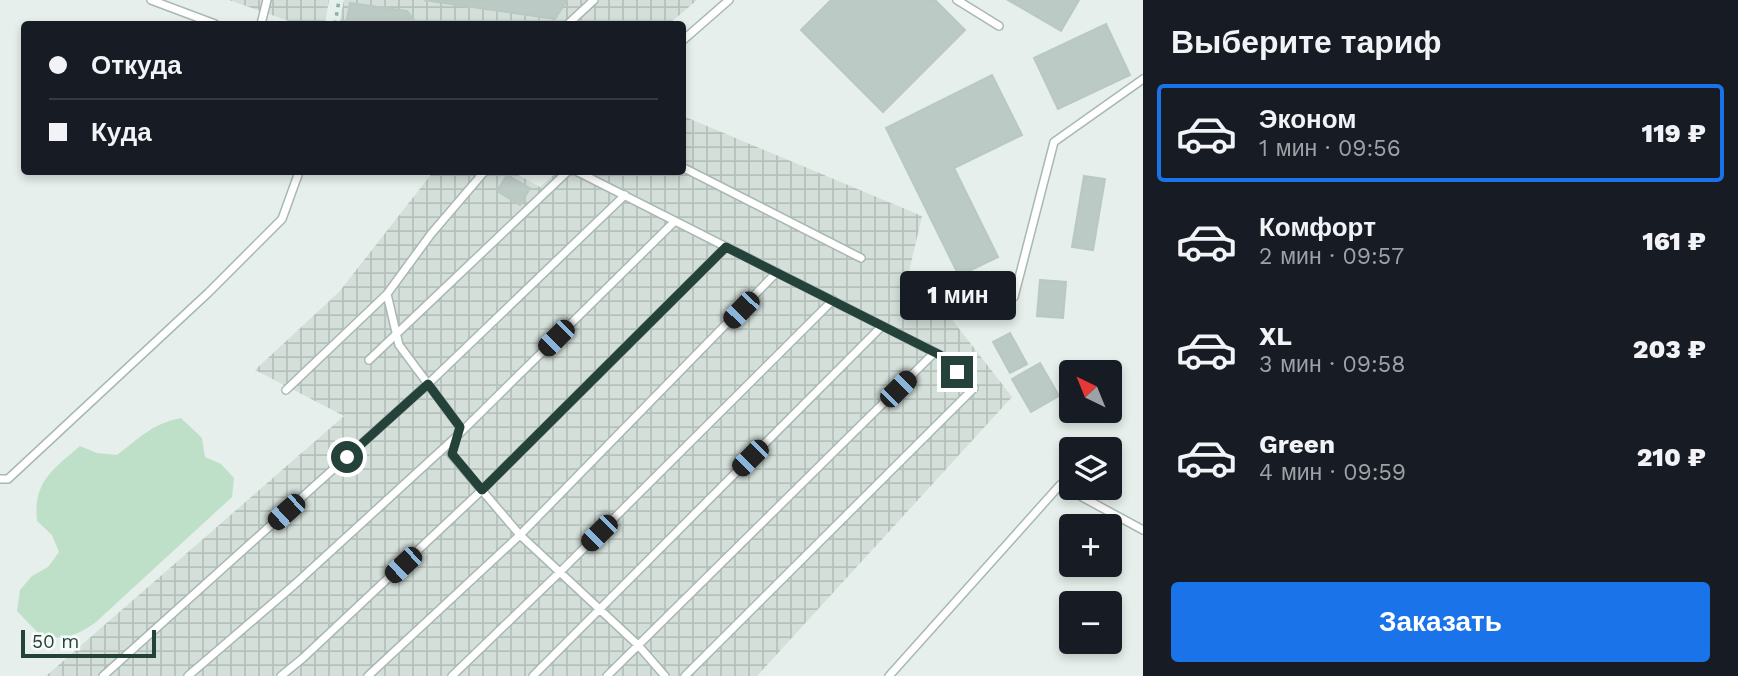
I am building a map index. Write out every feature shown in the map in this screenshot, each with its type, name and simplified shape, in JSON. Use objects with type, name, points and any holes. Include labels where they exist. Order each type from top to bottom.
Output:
[{"type":"lane","points":[[151,0],[207,21]]},
{"type":"lane","points":[[262,21],[267,0]]},
{"type":"lane","points":[[571,21],[594,0]]},
{"type":"lane","points":[[686,38],[729,0]]},
{"type":"lane","points":[[957,0],[999,26]]},
{"type":"lane","points":[[1014,297],[1054,142],[1143,79]]},
{"type":"lane","points":[[686,169],[860,258]]},
{"type":"lane","points":[[0,479],[8,479],[208,293],[282,219],[298,175]]},
{"type":"lane","points":[[286,390],[387,294],[431,234],[481,175]]},
{"type":"lane","points":[[369,360],[565,175]]},
{"type":"lane","points":[[584,175],[935,352],[974,388],[685,676]]},
{"type":"lane","points":[[103,676],[428,384],[625,195]]},
{"type":"lane","points":[[188,676],[294,585],[457,436],[675,220]]},
{"type":"lane","points":[[281,676],[482,490],[726,247]]},
{"type":"lane","points":[[368,676],[520,535],[777,272]]},
{"type":"lane","points":[[387,294],[399,345],[460,427],[452,454],[520,535],[638,645],[664,676]]},
{"type":"lane","points":[[453,676],[833,300]]},
{"type":"lane","points":[[533,676],[882,326]]},
{"type":"lane","points":[[607,676],[935,352]]},
{"type":"lane","points":[[889,676],[1060,485],[1143,530]]},
{"type":"path","points":[[336,21],[339,0]]},
{"type":"shaded area","points":[[229,0],[329,0],[326,21],[288,21]]},
{"type":"shaded area","points":[[344,0],[697,0],[672,21],[340,21]]},
{"type":"shaded area","points":[[686,117],[922,216],[904,293],[933,295],[1012,397],[757,676],[46,676],[344,416],[255,370],[339,292],[431,175],[518,175],[540,187],[554,175],[686,175]]},
{"type":"green space","points":[[181,418],[202,438],[205,457],[221,464],[234,478],[232,497],[96,622],[71,636],[42,637],[17,611],[20,590],[32,576],[48,567],[59,552],[52,535],[37,521],[38,496],[46,478],[80,446],[97,453],[117,455],[154,428]]},
{"type":"building","points":[[424,0],[567,0],[555,19]]},
{"type":"building","points":[[831,0],[935,0],[965,30],[883,112],[801,30]]},
{"type":"building","points":[[1008,0],[1079,0],[1061,31]]},
{"type":"building","points":[[350,3],[407,11],[415,21],[347,21]]},
{"type":"building","points":[[1106,24],[1130,75],[1058,109],[1034,58]]},
{"type":"building","points":[[992,75],[1022,135],[954,168],[998,257],[959,276],[886,128]]},
{"type":"building","points":[[507,175],[530,188],[520,205],[497,191]]},
{"type":"building","points":[[1084,176],[1105,179],[1093,250],[1072,247]]},
{"type":"building","points":[[1040,280],[1066,282],[1063,318],[1037,316]]},
{"type":"building","points":[[1010,333],[1027,364],[1010,373],[993,342]]},
{"type":"building","points":[[1040,363],[1059,396],[1031,412],[1012,379]]},
{"type":"route","points":[[347,457],[428,384],[460,427],[452,454],[482,490],[726,247],[940,355],[957,372]]}]
